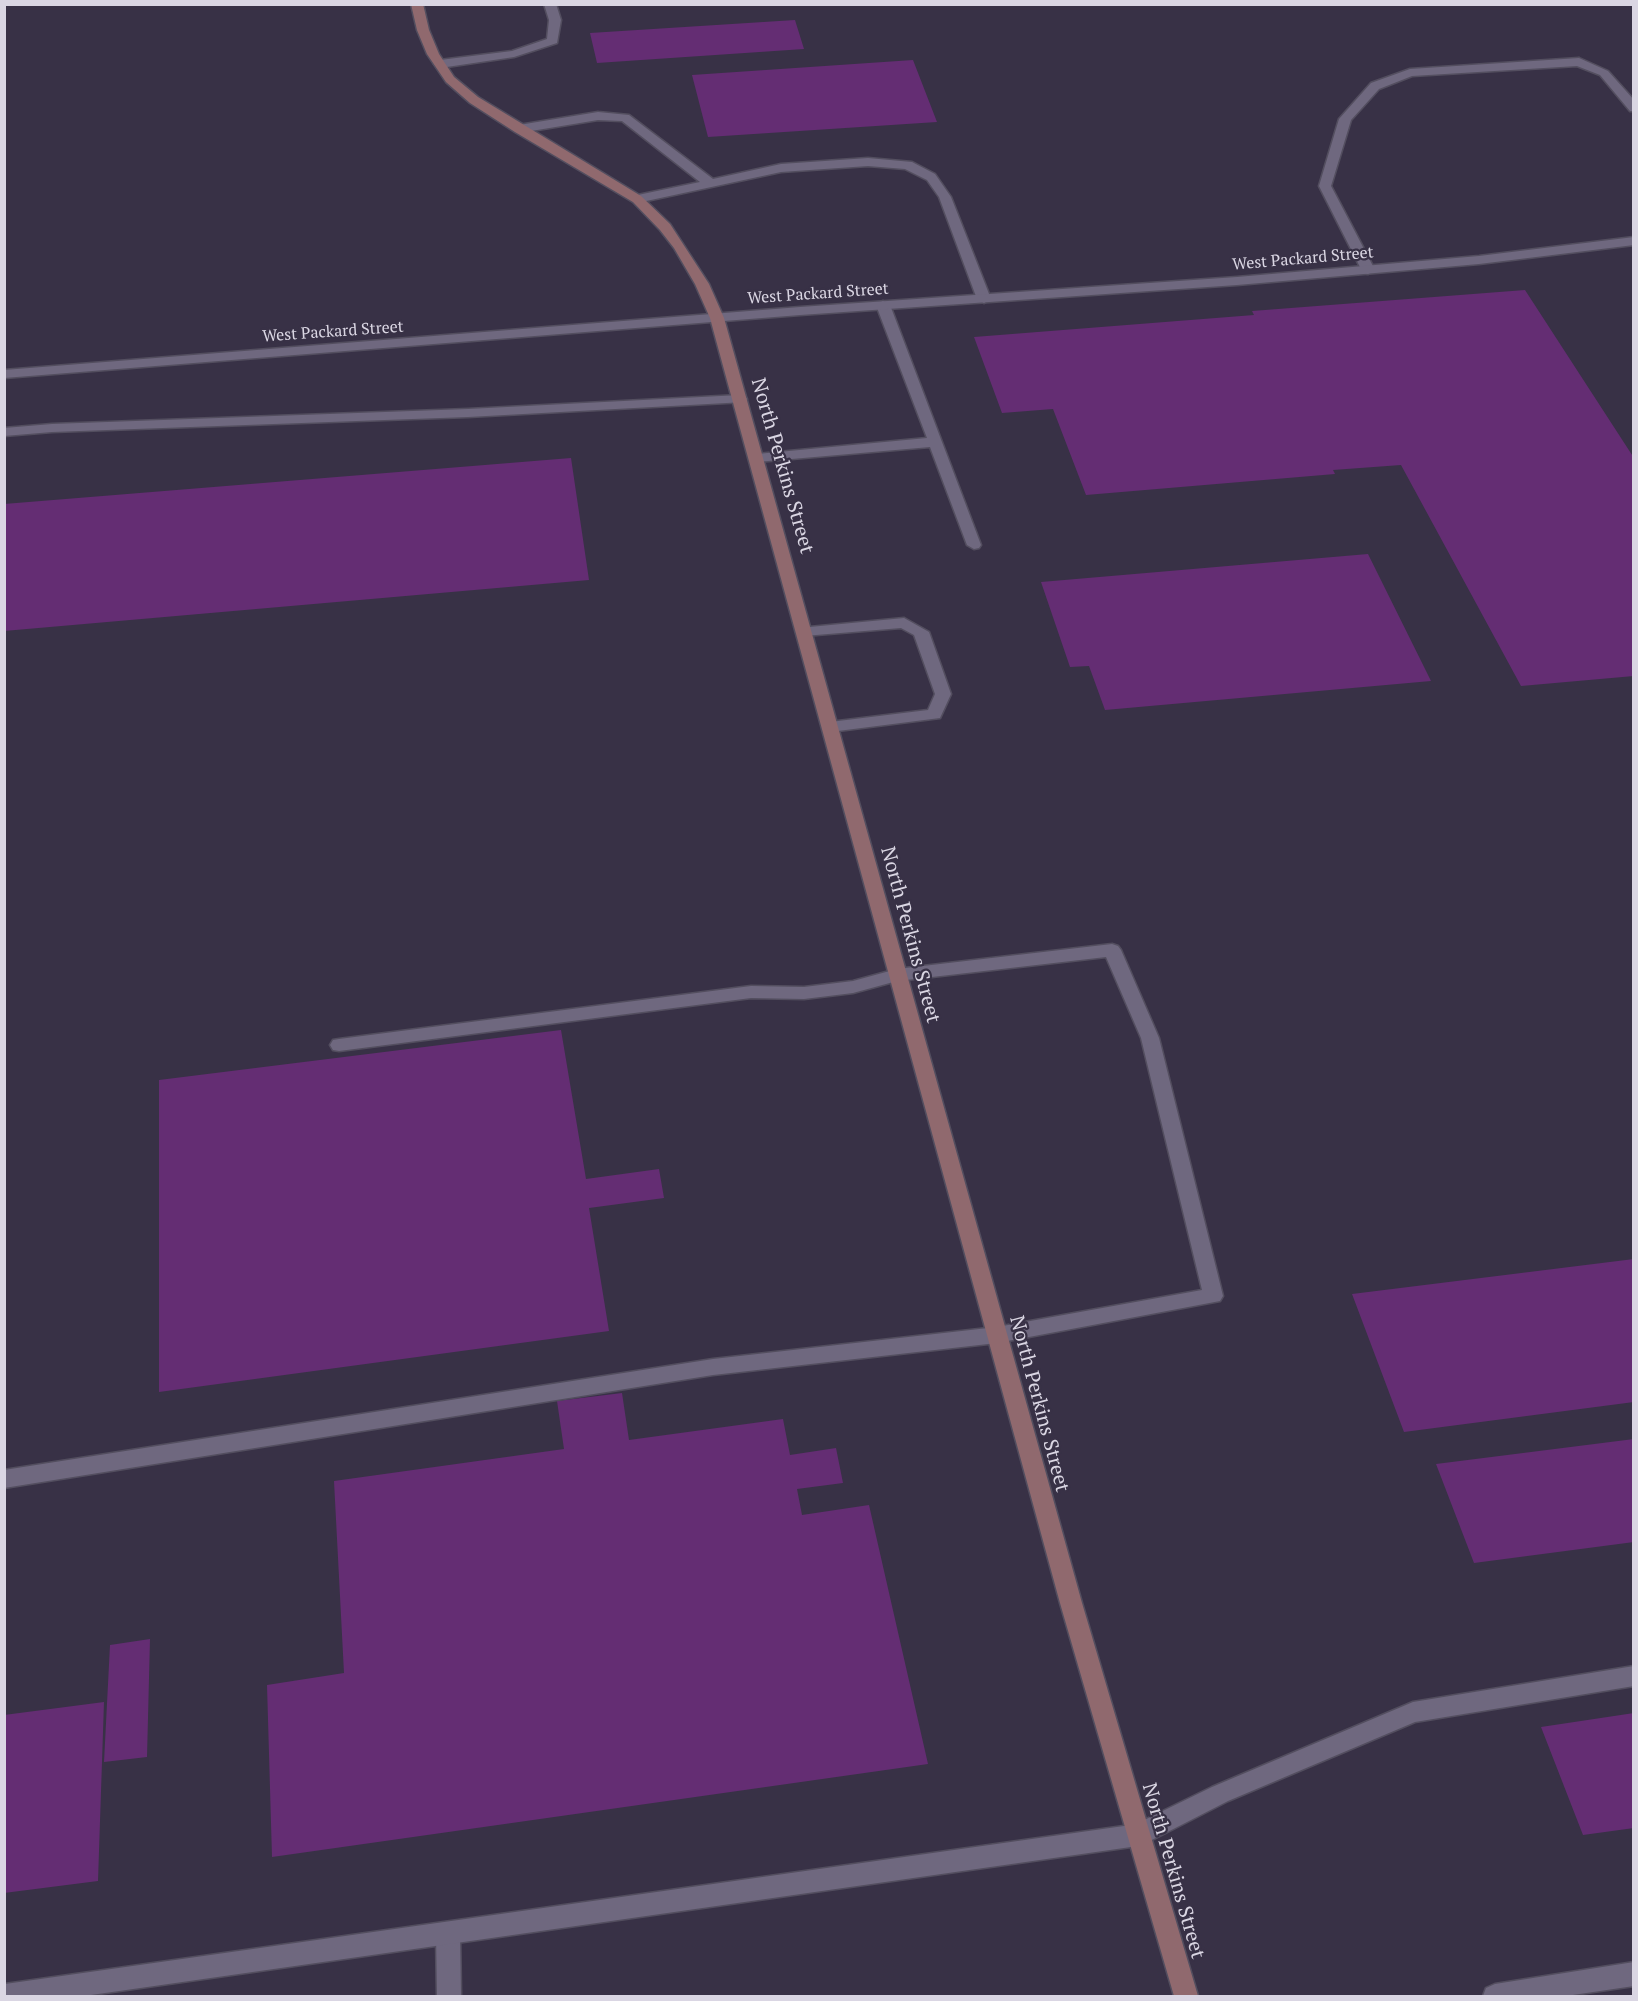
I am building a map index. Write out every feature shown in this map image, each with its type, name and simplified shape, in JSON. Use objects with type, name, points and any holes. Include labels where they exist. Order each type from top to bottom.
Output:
[{"type":"street","name":"North Perkins Street","points":[[417,4],[423,30],[450,79],[474,100],[519,129],[637,199],[665,227],[680,247],[702,284],[717,318],[997,1335],[1138,1835],[1186,1996]]},
{"type":"street","points":[[440,64],[514,54],[553,41],[555,20],[550,4]]},
{"type":"street","points":[[1368,270],[1325,186],[1346,119],[1375,86],[1410,73],[1578,63],[1604,73],[1634,108]]},
{"type":"street","points":[[519,129],[598,116],[624,118],[710,183]]},
{"type":"street","points":[[637,199],[781,168],[868,162],[908,165],[931,177],[945,197],[984,299]]},
{"type":"street","name":"West Packard Street","points":[[4,374],[883,305],[1368,270],[1479,260],[1634,241]]},
{"type":"street","points":[[883,305],[974,545]]},
{"type":"street","points":[[4,432],[52,428],[468,413],[740,399]]},
{"type":"street","points":[[757,458],[935,442]]},
{"type":"street","points":[[804,630],[904,623],[921,632],[943,694],[934,714],[831,727]]},
{"type":"street","points":[[4,1479],[713,1367],[997,1335],[1213,1296],[1150,1038],[1112,950],[897,975],[853,987],[804,993],[751,992],[339,1045]]},
{"type":"street","points":[[5,1996],[1138,1835],[1220,1794],[1413,1712],[1634,1676]]},
{"type":"street","points":[[448,1934],[449,1996]]},
{"type":"street","points":[[1495,1996],[1634,1974]]},
{"type":"building","points":[[795,20],[804,49],[597,63],[590,33]]},
{"type":"building","points":[[913,60],[937,122],[708,137],[692,75]]},
{"type":"building","points":[[1525,290],[1634,458],[1634,676],[1521,686],[1401,465],[1333,470],[1335,474],[1086,495],[1053,409],[1002,413],[974,337],[1254,315],[1252,311]]},
{"type":"building","points":[[571,458],[589,580],[4,631],[4,504]]},
{"type":"building","points":[[1368,554],[1431,681],[1105,710],[1089,666],[1070,667],[1041,582]]},
{"type":"building","points":[[561,1030],[586,1179],[659,1169],[664,1198],[589,1208],[609,1331],[159,1392],[159,1080]]},
{"type":"building","points":[[1634,1259],[1634,1402],[1404,1432],[1352,1294]]},
{"type":"building","points":[[622,1393],[629,1440],[783,1419],[790,1455],[836,1448],[843,1483],[797,1489],[802,1515],[869,1505],[928,1764],[272,1857],[267,1685],[344,1673],[334,1481],[564,1449],[557,1401]]},
{"type":"building","points":[[1634,1439],[1634,1542],[1474,1563],[1436,1464]]},
{"type":"building","points":[[150,1639],[147,1757],[104,1762],[110,1645]]},
{"type":"building","points":[[104,1702],[98,1881],[4,1893],[4,1715]]},
{"type":"building","points":[[1634,1713],[1634,1828],[1583,1835],[1541,1727]]}]
